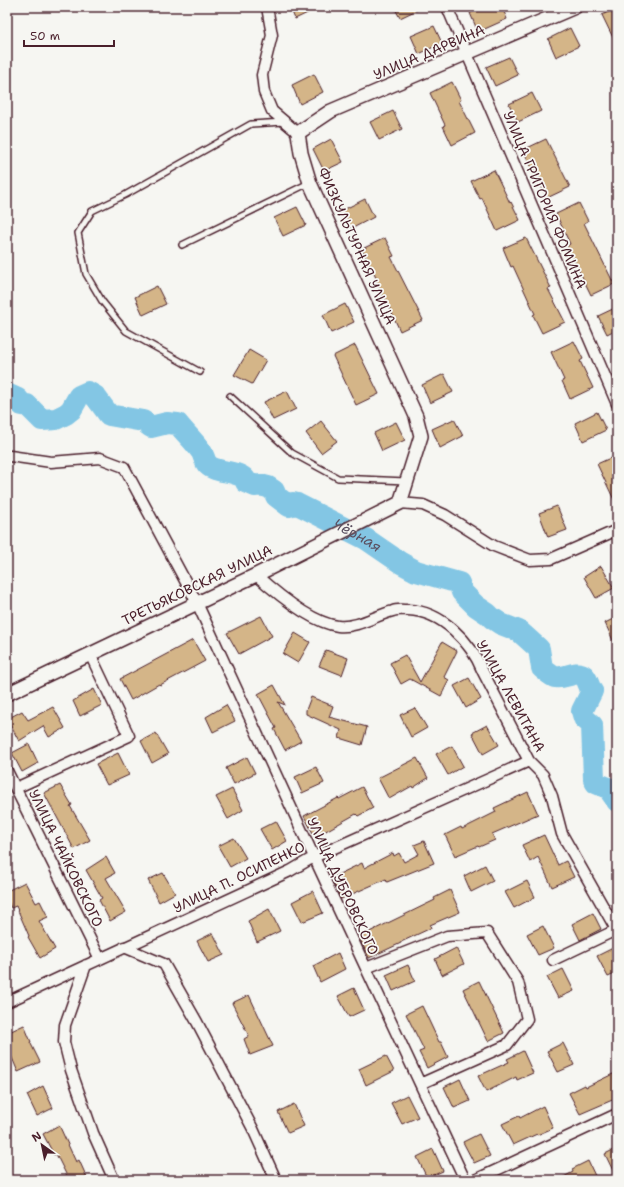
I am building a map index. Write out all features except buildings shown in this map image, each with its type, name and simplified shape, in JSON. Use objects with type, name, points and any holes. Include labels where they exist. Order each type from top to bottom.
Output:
[{"type":"street","points":[[267,7],[272,34],[262,76],[264,92],[272,111],[298,133]]},
{"type":"street","name":"УЛИЦА ГРИГОРИЯ ФОМИНА","points":[[447,7],[617,404]]},
{"type":"street","name":"УЛИЦА ДАРВИНА","points":[[298,133],[331,111],[468,54],[575,7]]},
{"type":"street","name":"ФИЗКУЛЬТУРНАЯ УЛИЦА","points":[[298,133],[301,154],[310,183],[416,416],[420,436],[400,503]]},
{"type":"street","name":"УЛИЦА ДУБРОВСКОГО","points":[[7,457],[10,456],[51,462],[100,458],[124,467],[197,603],[465,1180]]},
{"type":"street","points":[[400,503],[423,505],[445,515],[494,546],[530,560],[552,559],[617,530]]},
{"type":"street","name":"ТРЕТЬЯКОВСКАЯ УЛИЦА","points":[[7,694],[256,575],[400,503]]},
{"type":"street","name":"УЛИЦА ЛЕВИТАНА","points":[[256,575],[271,589],[299,609],[319,620],[336,626],[348,627],[363,623],[380,614],[395,610],[413,610],[427,613],[455,632],[468,645],[479,662],[529,761],[543,776],[552,796],[562,834],[617,931]]},
{"type":"street","points":[[16,788],[129,736],[90,654]]},
{"type":"street","name":"УЛИЦА П. ОСИПЕНКО","points":[[7,1002],[290,871],[314,857],[529,761]]},
{"type":"street","name":"УЛИЦА ЧАЙКОВСКОГО","points":[[7,771],[100,959]]},
{"type":"street","points":[[553,960],[617,931]]},
{"type":"street","points":[[366,968],[448,936],[487,933],[518,982],[527,1019],[507,1046],[420,1084]]},
{"type":"street","points":[[124,947],[164,964],[197,1022],[253,1129],[276,1180]]},
{"type":"street","points":[[86,965],[65,1025],[64,1042],[71,1070],[91,1126],[114,1180]]},
{"type":"street","points":[[475,1180],[617,1114]]},
{"type":"lane","points":[[200,372],[126,331],[102,301],[86,274],[78,232],[92,211],[251,124],[285,122]]},
{"type":"lane","points":[[182,245],[310,183]]},
{"type":"lane","points":[[230,396],[292,453],[338,478],[406,481]]},
{"type":"waterway","name":"Чёрная","points":[[7,394],[18,399],[22,405],[27,405],[42,420],[56,419],[66,414],[71,410],[79,396],[88,392],[95,396],[109,415],[143,421],[151,427],[167,423],[178,424],[198,447],[208,465],[212,468],[237,474],[245,479],[246,482],[255,486],[260,485],[268,487],[274,491],[276,496],[289,506],[293,503],[297,504],[366,539],[401,563],[416,571],[459,583],[462,592],[476,606],[501,624],[519,631],[539,649],[542,668],[548,673],[558,677],[577,673],[586,678],[592,691],[582,711],[584,718],[592,725],[594,779],[596,783],[608,788],[617,801]]}]
